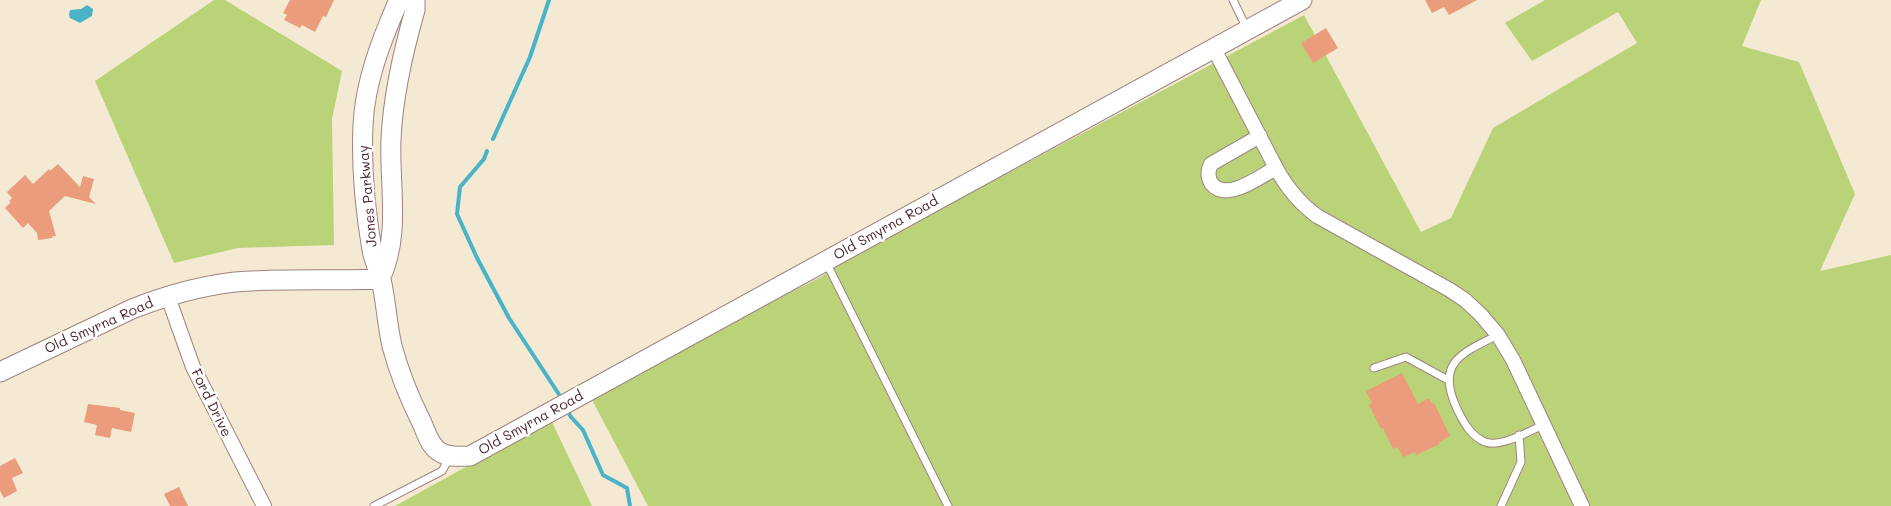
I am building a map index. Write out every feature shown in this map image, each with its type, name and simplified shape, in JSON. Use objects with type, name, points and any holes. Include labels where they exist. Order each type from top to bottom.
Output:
[{"type":"street","name":"Jones Parkway","points":[[402,0],[398,2],[384,34],[366,95],[363,124],[364,186],[372,252],[380,279],[392,345],[403,381],[431,444],[440,452],[450,456]]},
{"type":"street","name":"Jones Parkway","points":[[380,279],[389,260],[393,238],[391,137],[398,80],[415,10],[415,0]]},
{"type":"street","name":"Old Smyrna Road","points":[[450,456],[470,456],[1302,0]]},
{"type":"street","points":[[1214,47],[1276,168],[1292,193],[1308,209],[1459,296],[1481,315],[1498,335],[1513,360],[1582,506]]},
{"type":"street","points":[[1260,136],[1214,161],[1208,170],[1210,180],[1220,190],[1231,191],[1276,168]]},
{"type":"street","name":"Old Smyrna Road","points":[[0,372],[128,311],[200,288],[234,282],[380,279]]},
{"type":"street","name":"Ford Drive","points":[[168,297],[193,367],[264,506]]},
{"type":"lane","points":[[1233,0],[1248,29]]},
{"type":"lane","points":[[826,261],[948,506]]},
{"type":"lane","points":[[1498,335],[1466,350],[1454,363],[1448,380],[1451,397],[1467,429],[1486,442],[1507,441],[1543,425]]},
{"type":"lane","points":[[1374,368],[1406,357],[1448,380]]},
{"type":"lane","points":[[1501,506],[1521,462],[1519,436]]},
{"type":"lane","points":[[374,506],[442,471],[450,456]]},
{"type":"green space","points":[[214,0],[225,0],[342,71],[332,119],[334,245],[238,248],[174,263],[95,81]]},
{"type":"green space","points":[[1545,0],[1761,0],[1742,46],[1799,62],[1855,194],[1820,271],[1891,255],[1891,506],[648,506],[591,398],[739,318],[821,277],[845,260],[1304,15],[1421,232],[1451,218],[1493,128],[1637,43],[1618,12],[1532,61],[1505,23]]},
{"type":"green space","points":[[551,420],[592,506],[395,506]]},
{"type":"water","points":[[87,5],[93,9],[92,16],[80,23],[70,18],[70,10],[81,9]]},
{"type":"building","points":[[290,0],[334,0],[326,17],[323,16],[315,32],[302,25],[300,28],[284,20],[287,15],[283,13]]},
{"type":"building","points":[[1425,0],[1477,0],[1449,15],[1444,7],[1432,13]]},
{"type":"building","points":[[1326,28],[1338,48],[1313,63],[1301,43]]},
{"type":"building","points":[[58,164],[80,187],[83,176],[94,179],[89,197],[96,204],[65,196],[49,211],[56,236],[38,240],[37,233],[28,223],[23,228],[5,208],[12,198],[7,192],[25,175],[33,184],[49,169],[50,171]]},
{"type":"building","points":[[1402,373],[1418,404],[1429,398],[1432,404],[1434,403],[1450,436],[1439,442],[1440,444],[1416,455],[1415,452],[1403,457],[1398,447],[1393,449],[1383,428],[1381,429],[1369,405],[1372,403],[1366,391]]},
{"type":"building","points":[[88,404],[120,408],[120,410],[135,413],[131,432],[112,428],[110,438],[95,435],[97,425],[84,422]]},
{"type":"building","points":[[15,458],[23,473],[12,478],[17,491],[4,498],[0,491],[0,466]]},
{"type":"building","points":[[179,487],[188,506],[170,506],[164,494]]},
{"type":"waterway","points":[[493,139],[530,57],[549,0]]},
{"type":"waterway","points":[[487,151],[484,159],[460,187],[457,214],[477,258],[509,318],[562,399]]},
{"type":"waterway","points":[[567,410],[583,430],[603,475],[627,488],[630,506]]}]
